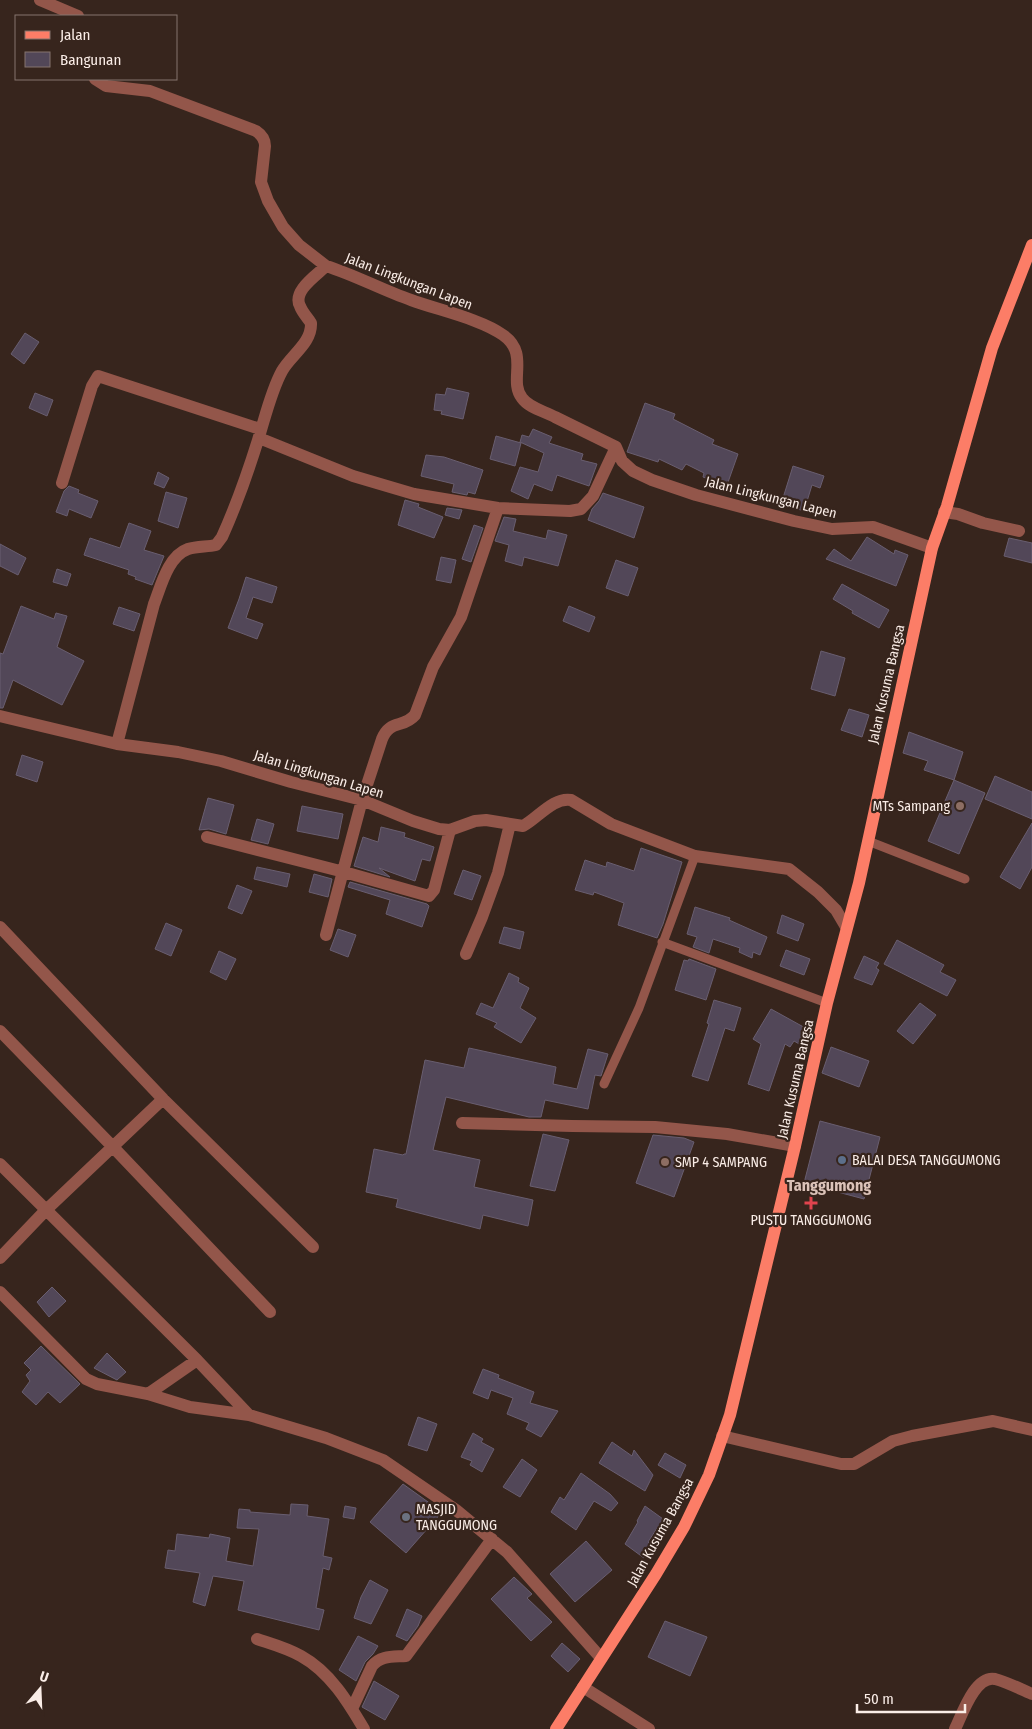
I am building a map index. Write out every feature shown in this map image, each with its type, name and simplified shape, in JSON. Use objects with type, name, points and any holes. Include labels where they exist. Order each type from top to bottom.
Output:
[{"type":"main road","name":"Jalan Kusuma Bangsa","points":[[556,1729],[656,1574],[684,1527],[709,1475],[732,1406],[846,927],[859,883],[932,548],[992,348],[1032,245]]},
{"type":"street","points":[[40,0],[76,15]]},
{"type":"street","points":[[97,80],[106,86],[150,91],[256,131],[261,135],[265,141],[261,182],[268,201],[284,227],[299,245],[326,266]]},
{"type":"street","name":"Jalan Lingkungan Lapen","points":[[450,830],[439,829],[413,821],[362,800],[197,755],[117,744],[154,604],[162,582],[176,555],[191,548],[216,545],[220,540],[227,526],[282,370],[306,342],[311,328],[306,314],[299,306],[300,291],[326,266],[343,271],[410,300],[485,325],[504,336],[514,347],[518,359],[519,392],[522,398],[537,409],[616,447],[622,461],[633,471],[652,480],[794,521],[832,529],[874,527],[932,548]]},
{"type":"street","points":[[62,483],[92,386],[98,376],[259,434],[353,476],[414,494],[498,508],[570,511],[581,509],[593,496],[616,447]]},
{"type":"street","points":[[326,935],[362,800],[386,731],[415,715],[433,667],[461,617],[498,508]]},
{"type":"street","points":[[944,512],[1020,531]]},
{"type":"street","points":[[0,715],[117,744]]},
{"type":"street","points":[[208,838],[344,872],[429,896],[434,890],[450,830],[475,821],[486,820],[524,826],[549,807],[566,800],[571,800],[611,824],[695,856],[789,869],[818,892],[836,910],[846,927]]},
{"type":"street","points":[[466,954],[498,873],[510,824]]},
{"type":"street","points":[[0,928],[163,1099],[313,1247]]},
{"type":"street","points":[[0,1031],[270,1312]]},
{"type":"street","points":[[0,1258],[45,1211],[163,1099]]},
{"type":"street","points":[[462,1123],[655,1127],[727,1134],[795,1146]]},
{"type":"street","points":[[0,1164],[45,1211],[197,1360],[249,1415]]},
{"type":"street","points":[[0,1292],[86,1379],[97,1384],[148,1394],[190,1407],[249,1415],[326,1438],[383,1460],[456,1510],[507,1552],[601,1658]]},
{"type":"street","points":[[148,1394],[197,1360]]},
{"type":"street","points":[[722,1436],[841,1464],[854,1464],[893,1441],[912,1436],[993,1421],[1032,1430]]},
{"type":"street","points":[[352,1709],[372,1666],[377,1660],[383,1658],[406,1656],[492,1539]]},
{"type":"street","points":[[257,1639],[296,1653],[316,1666],[329,1678],[364,1729]]},
{"type":"street","points":[[955,1729],[972,1694],[986,1679],[994,1679],[1032,1694]]},
{"type":"street","points":[[582,1687],[649,1729]]},
{"type":"lane","points":[[868,841],[965,879]]},
{"type":"lane","points":[[604,1084],[639,1008],[695,856]]},
{"type":"lane","points":[[662,942],[828,1003]]},
{"type":"building","points":[[25,333],[39,342],[24,364],[11,354]]},
{"type":"building","points":[[447,388],[469,393],[463,419],[441,414],[442,411],[434,410],[436,394],[445,395]]},
{"type":"building","points":[[35,393],[53,400],[47,416],[29,408]]},
{"type":"building","points":[[645,403],[675,414],[673,419],[714,440],[712,444],[738,454],[727,485],[719,482],[718,487],[707,483],[708,479],[703,477],[704,473],[686,464],[682,470],[659,459],[658,462],[627,452]]},
{"type":"building","points":[[533,429],[552,437],[549,443],[583,454],[581,460],[597,464],[589,486],[557,475],[552,491],[534,484],[528,499],[511,491],[520,467],[538,472],[544,453],[520,442],[522,435],[529,437]]},
{"type":"building","points":[[496,436],[521,443],[515,466],[490,459]]},
{"type":"building","points":[[426,455],[444,457],[483,470],[475,494],[468,492],[467,495],[452,492],[454,484],[421,476]]},
{"type":"building","points":[[793,466],[824,476],[820,488],[812,485],[804,511],[788,506],[790,501],[783,498]]},
{"type":"building","points":[[158,472],[169,478],[164,488],[154,484]]},
{"type":"building","points":[[69,486],[79,490],[78,493],[98,501],[91,518],[69,509],[67,516],[56,512],[64,491]]},
{"type":"building","points":[[166,492],[187,498],[178,528],[158,521]]},
{"type":"building","points":[[603,493],[644,507],[634,538],[588,520],[592,509]]},
{"type":"building","points":[[405,500],[419,504],[418,507],[443,517],[434,538],[398,525]]},
{"type":"building","points":[[447,508],[462,510],[459,519],[445,515]]},
{"type":"building","points":[[504,517],[516,519],[513,531],[546,539],[548,530],[567,535],[558,566],[524,557],[522,566],[505,561],[509,545],[495,541]]},
{"type":"building","points":[[129,523],[151,531],[144,550],[164,556],[152,585],[135,579],[136,577],[128,574],[129,570],[84,555],[90,538],[120,548]]},
{"type":"building","points":[[474,525],[483,528],[471,562],[462,559]]},
{"type":"building","points":[[867,537],[894,554],[895,550],[908,555],[896,586],[826,559],[834,549],[851,561]]},
{"type":"building","points":[[1009,538],[1032,543],[1032,563],[1004,556]]},
{"type":"building","points":[[0,544],[26,558],[18,575],[0,566]]},
{"type":"building","points":[[441,557],[456,560],[451,583],[436,580]]},
{"type":"building","points":[[616,560],[638,568],[628,596],[606,588]]},
{"type":"building","points":[[57,569],[71,574],[67,586],[53,582]]},
{"type":"building","points":[[246,577],[277,587],[272,603],[253,597],[246,618],[263,624],[257,639],[228,628]]},
{"type":"building","points":[[842,584],[889,610],[879,628],[852,613],[853,611],[833,599]]},
{"type":"building","points":[[21,606],[54,619],[56,613],[67,616],[57,647],[84,661],[62,705],[13,680],[3,708],[0,708],[0,653],[3,654]]},
{"type":"building","points":[[569,606],[595,617],[589,632],[563,621]]},
{"type":"building","points":[[119,607],[140,614],[134,631],[113,624]]},
{"type":"building","points":[[821,651],[845,658],[835,696],[811,689]]},
{"type":"building","points":[[849,709],[869,715],[862,737],[841,730]]},
{"type":"building","points":[[909,732],[963,752],[954,780],[924,770],[928,761],[903,753]]},
{"type":"building","points":[[22,755],[43,762],[37,782],[16,775]]},
{"type":"building","points":[[995,776],[1032,792],[1032,819],[985,799]]},
{"type":"building","points":[[954,780],[985,793],[959,854],[928,841]]},
{"type":"building","points":[[208,798],[234,805],[226,834],[209,829],[199,830]]},
{"type":"building","points":[[302,806],[343,814],[338,839],[297,831]]},
{"type":"building","points":[[257,819],[274,824],[268,844],[251,840]]},
{"type":"building","points":[[1032,823],[1032,867],[1020,889],[1000,877]]},
{"type":"building","points":[[381,827],[405,833],[404,837],[434,847],[430,861],[422,859],[415,881],[379,868],[390,877],[354,866],[363,837],[378,842]]},
{"type":"building","points":[[641,848],[682,862],[657,938],[618,925],[624,903],[594,892],[593,895],[575,890],[585,860],[606,867],[607,862],[634,871]]},
{"type":"building","points":[[257,867],[290,874],[287,887],[254,879]]},
{"type":"building","points":[[463,870],[481,876],[472,900],[454,894]]},
{"type":"building","points":[[314,874],[332,879],[328,897],[309,892]]},
{"type":"building","points":[[350,882],[427,904],[429,906],[422,927],[386,914],[390,900],[348,887]]},
{"type":"building","points":[[237,885],[252,891],[242,914],[228,908]]},
{"type":"building","points":[[695,907],[730,918],[729,920],[767,937],[760,955],[753,952],[752,958],[739,952],[740,948],[713,939],[709,953],[693,947],[697,937],[687,934]]},
{"type":"building","points":[[782,915],[804,924],[798,941],[777,933]]},
{"type":"building","points":[[166,923],[182,930],[171,956],[155,949]]},
{"type":"building","points":[[504,927],[524,932],[520,949],[499,943]]},
{"type":"building","points":[[338,929],[356,935],[348,957],[330,950]]},
{"type":"building","points":[[897,940],[944,965],[940,972],[956,980],[947,996],[884,964]]},
{"type":"building","points":[[786,950],[810,959],[804,975],[780,966]]},
{"type":"building","points":[[219,951],[236,959],[226,980],[210,972]]},
{"type":"building","points":[[864,956],[879,963],[876,968],[879,970],[872,985],[854,978]]},
{"type":"building","points":[[689,959],[716,969],[706,1000],[675,990],[684,960],[688,961]]},
{"type":"building","points":[[509,973],[519,978],[518,982],[529,988],[520,1008],[536,1018],[521,1043],[494,1027],[497,1023],[476,1014],[481,1003],[493,1008]]},
{"type":"building","points":[[714,1000],[741,1008],[734,1031],[725,1028],[708,1081],[692,1076],[709,1024],[707,1023]]},
{"type":"building","points":[[920,1003],[936,1015],[913,1044],[897,1031]]},
{"type":"building","points":[[771,1009],[809,1030],[801,1045],[794,1041],[790,1047],[785,1044],[769,1091],[748,1084],[761,1044],[753,1039]]},
{"type":"building","points":[[831,1047],[869,1061],[859,1087],[822,1073]]},
{"type":"building","points":[[469,1048],[556,1067],[553,1084],[577,1089],[588,1049],[608,1054],[601,1076],[595,1075],[588,1109],[545,1100],[541,1117],[529,1117],[446,1097],[433,1150],[480,1160],[474,1187],[533,1200],[528,1226],[483,1215],[480,1229],[396,1207],[398,1199],[366,1192],[374,1149],[406,1154],[425,1060],[464,1068]]},
{"type":"building","name":"BALAI DESA TANGGUMONG","points":[[820,1121],[880,1137],[864,1199],[804,1183]]},
{"type":"building","points":[[543,1134],[569,1140],[555,1191],[530,1186]]},
{"type":"building","name":"SMP 4 SAMPANG","points":[[653,1135],[684,1138],[694,1142],[674,1197],[636,1183]]},
{"type":"building","points":[[52,1287],[66,1301],[49,1317],[37,1302]]},
{"type":"building","points":[[41,1346],[80,1384],[60,1403],[48,1392],[36,1405],[22,1392],[30,1381],[26,1375],[31,1370],[24,1363]]},
{"type":"building","points":[[107,1353],[126,1372],[117,1380],[94,1368]]},
{"type":"building","points":[[483,1369],[499,1375],[498,1378],[534,1392],[530,1403],[558,1411],[541,1437],[526,1429],[529,1423],[507,1414],[513,1398],[491,1390],[488,1399],[473,1393]]},
{"type":"building","points":[[418,1417],[437,1424],[427,1451],[408,1445]]},
{"type":"building","points":[[473,1433],[483,1439],[481,1442],[494,1449],[482,1472],[470,1465],[472,1461],[461,1457]]},
{"type":"building","points":[[612,1442],[632,1456],[634,1450],[653,1475],[645,1491],[599,1463]]},
{"type":"building","points":[[665,1453],[686,1465],[680,1478],[658,1465]]},
{"type":"building","points":[[522,1459],[537,1470],[520,1497],[503,1487]]},
{"type":"building","points":[[581,1473],[610,1494],[618,1503],[611,1511],[594,1501],[576,1530],[551,1512],[560,1497],[564,1500]]},
{"type":"building","name":"MASJID TANGGUMONG","points":[[403,1484],[442,1512],[406,1553],[370,1522]]},
{"type":"building","points":[[291,1504],[308,1505],[307,1516],[329,1519],[323,1556],[332,1558],[329,1570],[323,1568],[316,1608],[324,1610],[319,1630],[238,1610],[244,1581],[213,1576],[205,1606],[193,1602],[200,1573],[165,1568],[168,1550],[175,1551],[177,1534],[209,1538],[210,1534],[230,1538],[226,1561],[253,1566],[259,1529],[237,1528],[239,1509],[250,1510],[250,1512],[290,1515]]},
{"type":"building","points":[[345,1506],[356,1508],[354,1519],[343,1517]]},
{"type":"building","points":[[645,1506],[663,1519],[648,1542],[650,1544],[644,1558],[625,1544]]},
{"type":"building","points":[[586,1541],[612,1570],[575,1602],[550,1574]]},
{"type":"building","points":[[514,1577],[532,1594],[527,1598],[552,1622],[531,1641],[491,1599]]},
{"type":"building","points":[[370,1580],[388,1590],[371,1624],[354,1618],[361,1597]]},
{"type":"building","points":[[407,1609],[422,1616],[418,1626],[407,1641],[396,1636]]},
{"type":"building","points":[[665,1621],[707,1637],[690,1676],[648,1657]]},
{"type":"building","points":[[358,1636],[378,1646],[365,1662],[356,1681],[339,1670]]},
{"type":"building","points":[[562,1643],[580,1659],[568,1672],[551,1656]]},
{"type":"building","points":[[374,1681],[399,1696],[385,1720],[362,1707]]},
{"type":"place","name":"MTs Sampang","points":[[960,806]]},
{"type":"place","name":"BALAI DESA TANGGUMONG","points":[[842,1160]]},
{"type":"place","name":"SMP 4 SAMPANG","points":[[665,1162]]},
{"type":"place","name":"PUSTU TANGGUMONG","points":[[811,1203]]},
{"type":"place","name":"MASJID TANGGUMONG","points":[[406,1517]]},
{"type":"district","name":"Tanggumong","points":[[829,1185]]}]
